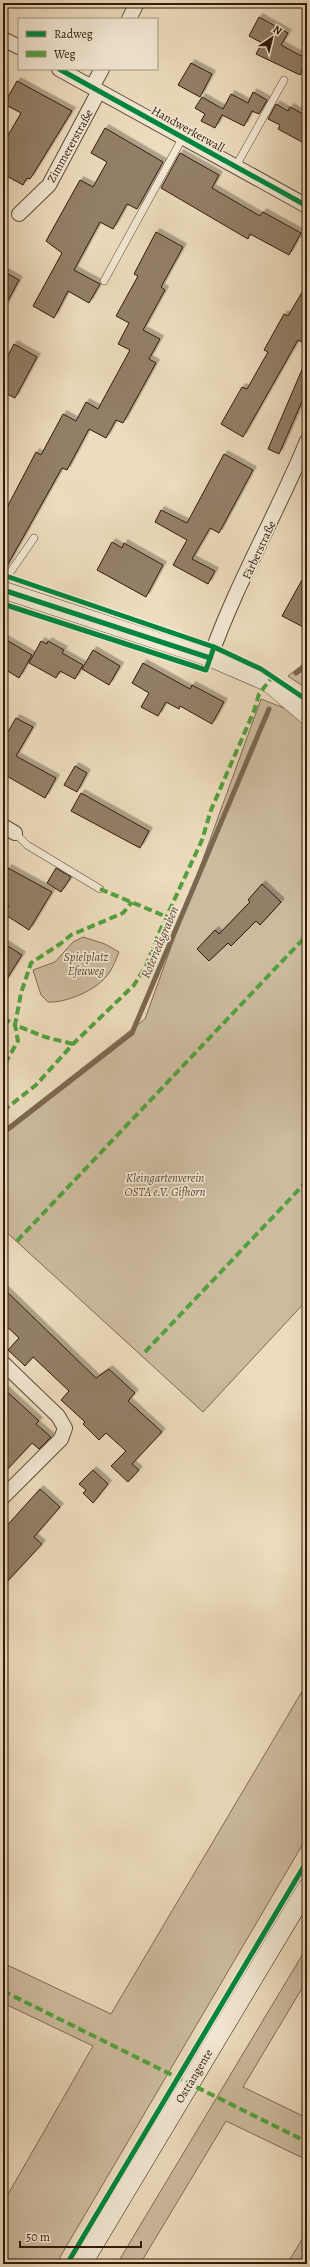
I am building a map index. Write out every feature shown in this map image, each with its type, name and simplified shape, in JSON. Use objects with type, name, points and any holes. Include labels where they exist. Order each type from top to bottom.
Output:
[{"type":"main road","name":"Osttangente","points":[[82,2264],[307,1888]]},
{"type":"street","points":[[130,18],[137,3]]},
{"type":"street","points":[[3,39],[18,46]]},
{"type":"street","name":"Handwerkerwall","points":[[61,70],[307,206]]},
{"type":"street","name":"Zimmererstraße","points":[[19,214],[49,185],[96,89],[102,70]]},
{"type":"street","name":"Färberstraße","points":[[210,658],[230,610],[292,478],[307,441]]},
{"type":"street","points":[[3,588],[210,658],[268,683],[307,716]]},
{"type":"street","points":[[3,1363],[58,1416],[65,1428],[61,1438],[3,1497]]},
{"type":"lane","points":[[236,166],[284,80]]},
{"type":"lane","points":[[104,281],[183,137]]},
{"type":"lane","points":[[3,588],[8,577],[34,538]]},
{"type":"lane","points":[[9,829],[27,844],[100,889]]},
{"type":"green space","points":[[307,661],[307,689],[288,676]]},
{"type":"green space","name":"Kleingartenverein OSTA e.V. Gifhorn","points":[[261,699],[297,713],[307,727],[307,1300],[203,1412],[3,1229],[3,1130],[145,1019]]},
{"type":"green space","name":"Spielplatz Efeuweg","points":[[83,937],[105,944],[119,952],[112,967],[103,980],[92,989],[70,999],[48,1002],[41,995],[33,970],[55,962],[73,942]]},
{"type":"green space","points":[[307,1683],[307,1837],[56,2264],[3,2264],[3,2203],[93,2046],[3,2003],[3,1963],[111,2014]]},
{"type":"green space","points":[[307,1947],[307,1980],[243,2087],[307,2118],[307,2160],[226,2121],[140,2264],[117,2264]]},
{"type":"green space","points":[[307,2231],[307,2264],[287,2264]]},
{"type":"building","points":[[259,17],[288,33],[281,45],[307,59],[300,75],[256,54],[262,43],[249,36]]},
{"type":"building","points":[[191,63],[212,74],[200,97],[178,85]]},
{"type":"building","points":[[17,81],[72,111],[30,179],[27,178],[23,185],[3,174],[3,144],[21,113],[4,104]]},
{"type":"building","points":[[253,92],[267,100],[259,114],[252,111],[244,126],[222,115],[215,128],[201,121],[205,114],[195,108],[202,97],[223,109],[231,94],[248,103]]},
{"type":"building","points":[[276,104],[288,111],[290,107],[307,116],[307,133],[302,142],[278,129],[280,125],[268,119]]},
{"type":"building","points":[[105,128],[163,162],[137,209],[127,204],[113,229],[100,222],[74,270],[100,284],[89,303],[68,291],[54,318],[33,306],[62,253],[46,241],[80,180],[93,187],[107,162],[91,153]]},
{"type":"building","points":[[180,153],[219,175],[212,188],[260,216],[263,212],[301,233],[289,255],[250,234],[248,239],[161,188]]},
{"type":"building","points":[[156,232],[183,247],[161,287],[165,290],[143,330],[160,339],[149,359],[156,363],[123,423],[116,420],[106,438],[89,429],[67,470],[62,468],[3,573],[3,515],[36,452],[41,455],[63,414],[76,421],[86,402],[98,409],[130,350],[118,344],[129,323],[116,316],[138,276],[134,274]]},
{"type":"building","points":[[3,271],[19,280],[3,310]]},
{"type":"building","points":[[307,284],[307,345],[298,340],[243,437],[221,424],[242,387],[247,389],[268,352],[264,350],[284,314],[288,316]]},
{"type":"building","points":[[14,344],[37,357],[15,398],[3,392],[3,365]]},
{"type":"building","points":[[307,358],[307,399],[304,397],[279,454],[268,449]]},
{"type":"building","points":[[224,454],[253,470],[219,533],[210,528],[192,559],[215,571],[208,584],[173,565],[187,540],[155,522],[161,510],[187,523]]},
{"type":"building","points":[[112,542],[122,548],[124,543],[163,565],[146,597],[97,570]]},
{"type":"building","points":[[307,571],[307,629],[282,616]]},
{"type":"building","points":[[3,638],[32,655],[19,678],[3,668]]},
{"type":"building","points":[[41,641],[47,644],[48,641],[64,650],[62,653],[83,665],[75,679],[60,671],[56,678],[29,663]]},
{"type":"building","points":[[93,650],[120,666],[109,685],[82,669]]},
{"type":"building","points":[[143,663],[190,689],[192,685],[224,702],[212,724],[180,706],[179,709],[166,702],[158,716],[141,707],[149,693],[132,683]]},
{"type":"building","points":[[16,718],[33,727],[16,756],[56,778],[45,798],[5,775],[3,780],[3,740]]},
{"type":"building","points":[[75,766],[87,773],[77,792],[64,785]]},
{"type":"building","points":[[81,793],[149,831],[140,848],[71,811]]},
{"type":"building","points":[[8,868],[52,892],[29,930],[4,914],[9,906],[3,902],[3,876]]},
{"type":"building","points":[[56,868],[71,877],[61,892],[47,883]]},
{"type":"building","points":[[262,884],[281,902],[260,925],[256,921],[231,946],[228,943],[209,961],[197,949],[215,930],[219,934],[250,902],[248,900]]},
{"type":"building","points":[[3,943],[22,955],[3,985]]},
{"type":"building","points":[[3,1288],[96,1378],[109,1369],[135,1393],[128,1401],[162,1432],[132,1464],[139,1470],[128,1482],[111,1466],[126,1451],[106,1433],[99,1440],[83,1424],[85,1422],[61,1400],[69,1391],[33,1357],[25,1366],[8,1350],[19,1338],[3,1323]]},
{"type":"building","points":[[3,1388],[39,1421],[36,1424],[51,1437],[39,1449],[32,1443],[3,1474]]},
{"type":"building","points":[[93,1470],[108,1484],[93,1503],[83,1493],[86,1490],[79,1484]]},
{"type":"building","points":[[40,1489],[60,1507],[34,1537],[42,1544],[3,1586],[3,1530]]},
{"type":"waterway","name":"Roteriedsgraben","points":[[296,673],[307,665]]},
{"type":"waterway","name":"Roteriedsgraben","points":[[3,1133],[132,1033],[269,709]]},
{"type":"marked path","points":[[3,1111],[36,1085],[73,1044],[134,985],[146,966],[158,935],[202,840],[211,810],[254,711],[259,694],[273,676]]},
{"type":"marked path","points":[[100,889],[167,917]]},
{"type":"marked path","points":[[73,1044],[45,1037],[15,1025],[21,993],[31,963],[71,935],[123,913],[132,902]]},
{"type":"marked path","points":[[17,1241],[307,935]]},
{"type":"marked path","points":[[3,1018],[15,1025],[18,1041],[3,1067]]},
{"type":"marked path","points":[[145,1352],[307,1181]]},
{"type":"marked path","points":[[3,1991],[307,2142]]},
{"type":"marked path","points":[[300,2264],[307,2253]]},
{"type":"cycle path","points":[[61,70],[307,206]]},
{"type":"cycle path","points":[[3,575],[214,647],[261,669],[307,700]]},
{"type":"cycle path","points":[[3,590],[210,658]]},
{"type":"cycle path","points":[[3,604],[206,670],[214,647]]},
{"type":"cycle path","points":[[67,2264],[307,1861]]}]
